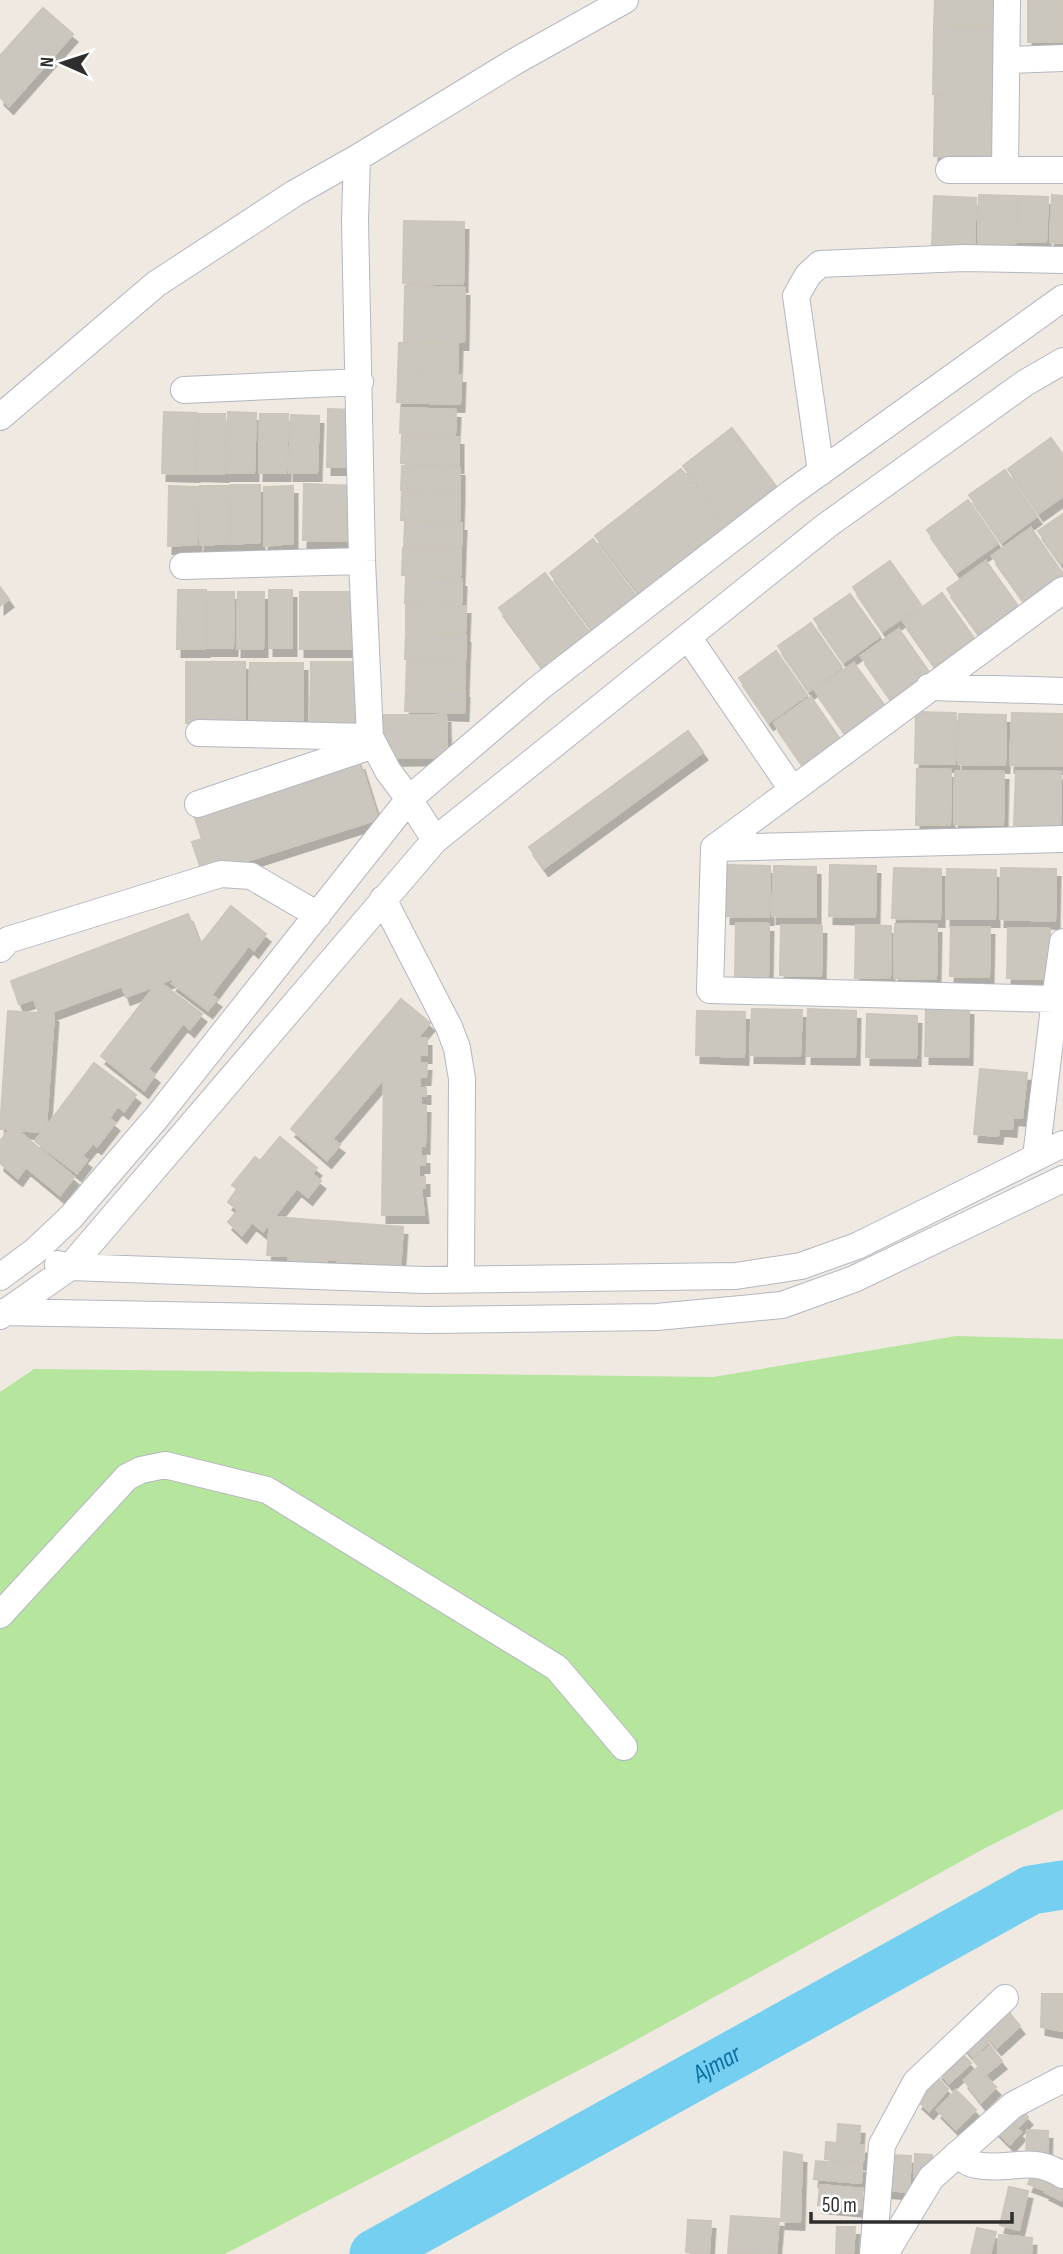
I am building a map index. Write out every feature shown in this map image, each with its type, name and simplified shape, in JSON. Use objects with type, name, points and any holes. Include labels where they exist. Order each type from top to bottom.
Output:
[{"type":"street","points":[[0,417],[156,284],[295,193],[514,62],[625,0]]},
{"type":"street","points":[[1005,170],[1007,0]]},
{"type":"street","points":[[1007,60],[1063,58]]},
{"type":"street","points":[[357,158],[355,220],[362,561],[372,741],[388,771],[435,840]]},
{"type":"street","points":[[949,170],[1063,170]]},
{"type":"street","points":[[821,472],[796,296],[808,275],[820,264],[964,258],[1063,260]]},
{"type":"street","points":[[0,1277],[27,1257],[71,1217],[140,1137],[409,799],[539,688],[821,472],[1063,298]]},
{"type":"street","points":[[1,1314],[70,1267],[435,840],[826,526],[1025,383],[1063,361]]},
{"type":"street","points":[[184,390],[360,382]]},
{"type":"street","points":[[183,566],[362,561]]},
{"type":"street","points":[[713,848],[1063,590]]},
{"type":"street","points":[[688,637],[792,789]]},
{"type":"street","points":[[929,687],[1063,691]]},
{"type":"street","points":[[199,733],[372,741]]},
{"type":"street","points":[[198,804],[372,741]]},
{"type":"street","points":[[713,848],[1063,839]]},
{"type":"street","points":[[713,848],[710,990],[1055,999]]},
{"type":"street","points":[[0,949],[8,940],[221,874],[251,876],[318,915]]},
{"type":"street","points":[[383,898],[449,1027],[457,1048],[462,1079],[461,1279]]},
{"type":"street","points":[[1036,1157],[1063,942]]},
{"type":"street","points":[[27,1257],[70,1267],[461,1279],[736,1276],[801,1266],[857,1246],[1063,1144]]},
{"type":"street","points":[[1,1314],[428,1320],[657,1317],[771,1307],[854,1279],[1063,1179]]},
{"type":"street","points":[[0,1615],[127,1477],[141,1470],[165,1465],[267,1490],[541,1658],[557,1668],[624,1747]]},
{"type":"street","points":[[873,2254],[881,2145],[916,2082],[1005,1998]]},
{"type":"street","points":[[885,2254],[931,2178],[1013,2105],[1063,2079]]},
{"type":"street","points":[[956,2155],[974,2165],[1035,2163],[1049,2166],[1063,2175]]},
{"type":"green space","points":[[956,1336],[1063,1339],[1063,1809],[989,1846],[616,2051],[225,2254],[0,2254],[0,1392],[34,1369],[713,1377]]},
{"type":"building","points":[[935,0],[995,0],[995,25],[934,25]]},
{"type":"building","points":[[1028,0],[1063,0],[1063,42],[1028,42]]},
{"type":"building","points":[[43,8],[73,34],[9,106],[0,97],[0,56]]},
{"type":"building","points":[[934,26],[995,27],[994,95],[933,94]]},
{"type":"building","points":[[935,95],[996,96],[995,157],[934,156]]},
{"type":"building","points":[[979,195],[1017,196],[1016,243],[978,244]]},
{"type":"building","points":[[1052,195],[1063,196],[1063,243],[1050,242]]},
{"type":"building","points":[[934,196],[976,198],[974,247],[932,246]]},
{"type":"building","points":[[1019,196],[1048,197],[1046,242],[1018,242]]},
{"type":"building","points":[[404,221],[464,222],[463,284],[403,283]]},
{"type":"building","points":[[405,286],[465,288],[464,342],[404,342]]},
{"type":"building","points":[[399,343],[458,344],[457,375],[398,373]]},
{"type":"building","points":[[398,374],[461,375],[460,404],[397,402]]},
{"type":"building","points":[[401,408],[456,410],[455,435],[400,433]]},
{"type":"building","points":[[328,409],[354,410],[353,467],[327,467]]},
{"type":"building","points":[[164,412],[197,413],[195,474],[162,473]]},
{"type":"building","points":[[228,412],[256,413],[254,473],[226,473]]},
{"type":"building","points":[[199,414],[225,414],[224,474],[197,473]]},
{"type":"building","points":[[260,414],[288,414],[286,473],[259,473]]},
{"type":"building","points":[[291,415],[319,416],[317,473],[289,473]]},
{"type":"building","points":[[732,428],[779,490],[729,527],[683,466]]},
{"type":"building","points":[[402,435],[459,437],[459,465],[401,463]]},
{"type":"building","points":[[1051,438],[1063,455],[1063,496],[1039,513],[1008,469]]},
{"type":"building","points":[[402,466],[460,468],[460,492],[401,490]]},
{"type":"building","points":[[681,469],[726,527],[640,594],[595,536]]},
{"type":"building","points":[[1005,470],[1037,516],[1002,542],[969,495]]},
{"type":"building","points":[[304,484],[359,486],[358,541],[303,540]]},
{"type":"building","points":[[231,485],[260,485],[260,542],[231,544]]},
{"type":"building","points":[[169,486],[198,487],[197,544],[168,546]]},
{"type":"building","points":[[200,486],[230,486],[229,543],[200,545]]},
{"type":"building","points":[[293,486],[293,543],[264,546],[264,487]]},
{"type":"building","points":[[402,491],[460,493],[459,522],[401,520]]},
{"type":"building","points":[[968,500],[998,543],[957,572],[927,530]]},
{"type":"building","points":[[1063,514],[1063,561],[1061,563],[1038,531]]},
{"type":"building","points":[[405,522],[462,523],[461,548],[404,546]]},
{"type":"building","points":[[1031,528],[1063,574],[1024,601],[992,556]]},
{"type":"building","points":[[593,539],[637,597],[593,630],[550,573]]},
{"type":"building","points":[[403,548],[461,550],[460,577],[402,575]]},
{"type":"building","points":[[890,561],[921,605],[883,631],[853,587]]},
{"type":"building","points":[[986,561],[1018,606],[979,634],[947,589]]},
{"type":"building","points":[[545,573],[593,637],[546,672],[499,608]]},
{"type":"building","points":[[406,577],[462,579],[461,605],[405,603]]},
{"type":"building","points":[[0,587],[9,599],[0,606]]},
{"type":"building","points":[[178,590],[206,590],[205,649],[177,649]]},
{"type":"building","points":[[269,590],[292,590],[292,648],[269,648]]},
{"type":"building","points":[[208,592],[234,592],[233,648],[207,648]]},
{"type":"building","points":[[238,592],[264,592],[263,649],[237,649]]},
{"type":"building","points":[[300,592],[362,592],[362,649],[300,649]]},
{"type":"building","points":[[942,593],[974,638],[935,666],[903,621]]},
{"type":"building","points":[[850,594],[880,636],[844,662],[814,619]]},
{"type":"building","points":[[406,604],[466,606],[465,633],[406,631]]},
{"type":"building","points":[[811,623],[842,667],[809,691],[778,646]]},
{"type":"building","points":[[899,629],[929,672],[891,699],[861,656]]},
{"type":"building","points":[[406,633],[466,635],[465,661],[405,659]]},
{"type":"building","points":[[776,651],[807,695],[769,722],[739,678]]},
{"type":"building","points":[[407,661],[465,662],[464,689],[406,687]]},
{"type":"building","points":[[186,662],[245,662],[245,723],[186,723]]},
{"type":"building","points":[[311,662],[362,662],[362,724],[310,724]]},
{"type":"building","points":[[250,663],[303,663],[303,724],[249,723]]},
{"type":"building","points":[[854,663],[885,706],[846,734],[815,690]]},
{"type":"building","points":[[406,689],[465,690],[464,713],[405,711]]},
{"type":"building","points":[[811,697],[842,742],[805,768],[774,723]]},
{"type":"building","points":[[916,712],[956,713],[955,764],[915,763]]},
{"type":"building","points":[[1012,713],[1063,714],[1063,766],[1010,765]]},
{"type":"building","points":[[959,714],[1006,715],[1005,765],[958,764]]},
{"type":"building","points":[[383,715],[446,715],[447,757],[384,758]]},
{"type":"building","points":[[688,731],[703,752],[544,868],[529,847]]},
{"type":"building","points":[[360,762],[378,819],[203,875],[192,842],[202,839],[194,815]]},
{"type":"building","points":[[917,769],[951,770],[950,825],[916,825]]},
{"type":"building","points":[[955,771],[1004,772],[1003,825],[954,824]]},
{"type":"building","points":[[1016,771],[1061,772],[1060,826],[1014,825]]},
{"type":"building","points":[[727,865],[770,866],[769,917],[726,916]]},
{"type":"building","points":[[830,865],[876,866],[875,917],[829,916]]},
{"type":"building","points":[[774,866],[816,867],[816,917],[772,916]]},
{"type":"building","points":[[894,868],[941,869],[940,919],[892,918]]},
{"type":"building","points":[[1001,868],[1056,869],[1055,921],[1000,919]]},
{"type":"building","points":[[947,869],[996,870],[995,919],[946,919]]},
{"type":"building","points":[[231,906],[266,934],[254,950],[249,945],[211,995],[217,999],[208,1010],[172,983],[176,977],[161,983],[202,1014],[190,1029],[183,1023],[148,1069],[155,1075],[144,1090],[101,1056],[155,986],[126,997],[122,986],[46,1014],[54,1014],[46,1127],[94,1063],[136,1095],[124,1111],[118,1106],[109,1118],[115,1123],[97,1146],[93,1143],[82,1156],[87,1160],[77,1173],[35,1141],[42,1132],[17,1130],[74,1177],[60,1195],[26,1167],[18,1178],[0,1163],[0,1141],[10,1129],[0,1129],[8,1011],[39,1013],[34,999],[19,1004],[11,981],[188,914],[200,945]]},
{"type":"building","points":[[736,923],[769,924],[768,978],[735,977]]},
{"type":"building","points":[[895,924],[937,925],[936,979],[894,978]]},
{"type":"building","points":[[781,925],[822,926],[821,976],[780,975]]},
{"type":"building","points":[[856,925],[891,926],[890,978],[855,978]]},
{"type":"building","points":[[951,927],[990,927],[989,977],[950,976]]},
{"type":"building","points":[[1008,928],[1050,929],[1049,979],[1007,978]]},
{"type":"building","points":[[401,999],[430,1023],[417,1038],[427,1038],[427,1055],[420,1055],[420,1063],[427,1063],[426,1077],[420,1077],[420,1088],[426,1088],[426,1096],[421,1096],[421,1105],[426,1105],[425,1146],[421,1145],[421,1156],[425,1156],[425,1165],[419,1165],[419,1177],[425,1177],[425,1188],[421,1188],[424,1215],[382,1215],[384,1078],[332,1139],[340,1145],[327,1160],[291,1129]]},
{"type":"building","points":[[926,1006],[969,1007],[968,1057],[925,1056]]},
{"type":"building","points":[[752,1009],[802,1010],[800,1056],[750,1055]]},
{"type":"building","points":[[808,1009],[856,1011],[855,1057],[807,1056]]},
{"type":"building","points":[[697,1011],[745,1012],[744,1057],[696,1055]]},
{"type":"building","points":[[867,1014],[917,1016],[916,1058],[866,1057]]},
{"type":"building","points":[[980,1069],[1027,1073],[1022,1118],[1013,1117],[1012,1129],[999,1128],[998,1136],[974,1134]]},
{"type":"building","points":[[280,1137],[317,1168],[312,1174],[321,1181],[308,1197],[297,1188],[274,1217],[403,1227],[400,1270],[384,1268],[384,1264],[374,1263],[374,1268],[363,1267],[364,1262],[348,1261],[347,1265],[337,1265],[337,1260],[327,1260],[326,1268],[288,1265],[289,1256],[267,1255],[270,1222],[263,1231],[252,1222],[242,1235],[228,1222],[238,1210],[228,1202],[237,1189],[232,1185],[255,1157],[260,1161]]},
{"type":"building","points":[[1042,1994],[1063,1994],[1063,2031],[1041,2027]]},
{"type":"building","points":[[1003,2005],[1020,2026],[997,2047],[979,2025]]},
{"type":"building","points":[[979,2030],[989,2042],[973,2057],[962,2044]]},
{"type":"building","points":[[990,2046],[1002,2061],[986,2074],[974,2060]]},
{"type":"building","points":[[959,2051],[971,2063],[949,2083],[938,2071]]},
{"type":"building","points":[[977,2068],[996,2087],[981,2102],[964,2080]]},
{"type":"building","points":[[938,2079],[948,2089],[929,2111],[918,2101]]},
{"type":"building","points":[[956,2090],[976,2110],[956,2129],[937,2110]]},
{"type":"building","points":[[1017,2105],[1028,2117],[1018,2127],[1006,2115]]},
{"type":"building","points":[[1005,2118],[1021,2132],[1010,2144],[995,2129]]},
{"type":"building","points":[[838,2124],[860,2126],[859,2143],[837,2142]]},
{"type":"building","points":[[1027,2130],[1048,2131],[1047,2157],[1026,2156]]},
{"type":"building","points":[[826,2142],[864,2146],[863,2162],[825,2159]]},
{"type":"building","points":[[784,2152],[802,2155],[800,2222],[781,2221]]},
{"type":"building","points":[[915,2154],[932,2155],[931,2178],[914,2177]]},
{"type":"building","points":[[889,2155],[911,2156],[909,2192],[887,2190]]},
{"type":"building","points":[[816,2161],[862,2165],[861,2183],[814,2179]]},
{"type":"building","points":[[1033,2172],[1049,2179],[1044,2190],[1028,2184]]},
{"type":"building","points":[[1051,2179],[1063,2185],[1061,2200],[1045,2192]]},
{"type":"building","points":[[820,2185],[863,2189],[861,2209],[818,2205]]},
{"type":"building","points":[[1009,2187],[1028,2191],[1019,2230],[1000,2225]]},
{"type":"building","points":[[731,2216],[779,2219],[776,2254],[728,2253]]},
{"type":"building","points":[[688,2220],[711,2221],[709,2253],[686,2252]]},
{"type":"building","points":[[837,2227],[855,2227],[853,2254],[836,2254]]},
{"type":"building","points":[[977,2228],[996,2232],[990,2254],[971,2254]]},
{"type":"building","points":[[999,2235],[1032,2238],[1031,2254],[998,2254]]},
{"type":"waterway","name":"Ajmar","points":[[374,2254],[1031,1890],[1063,1885]]}]
